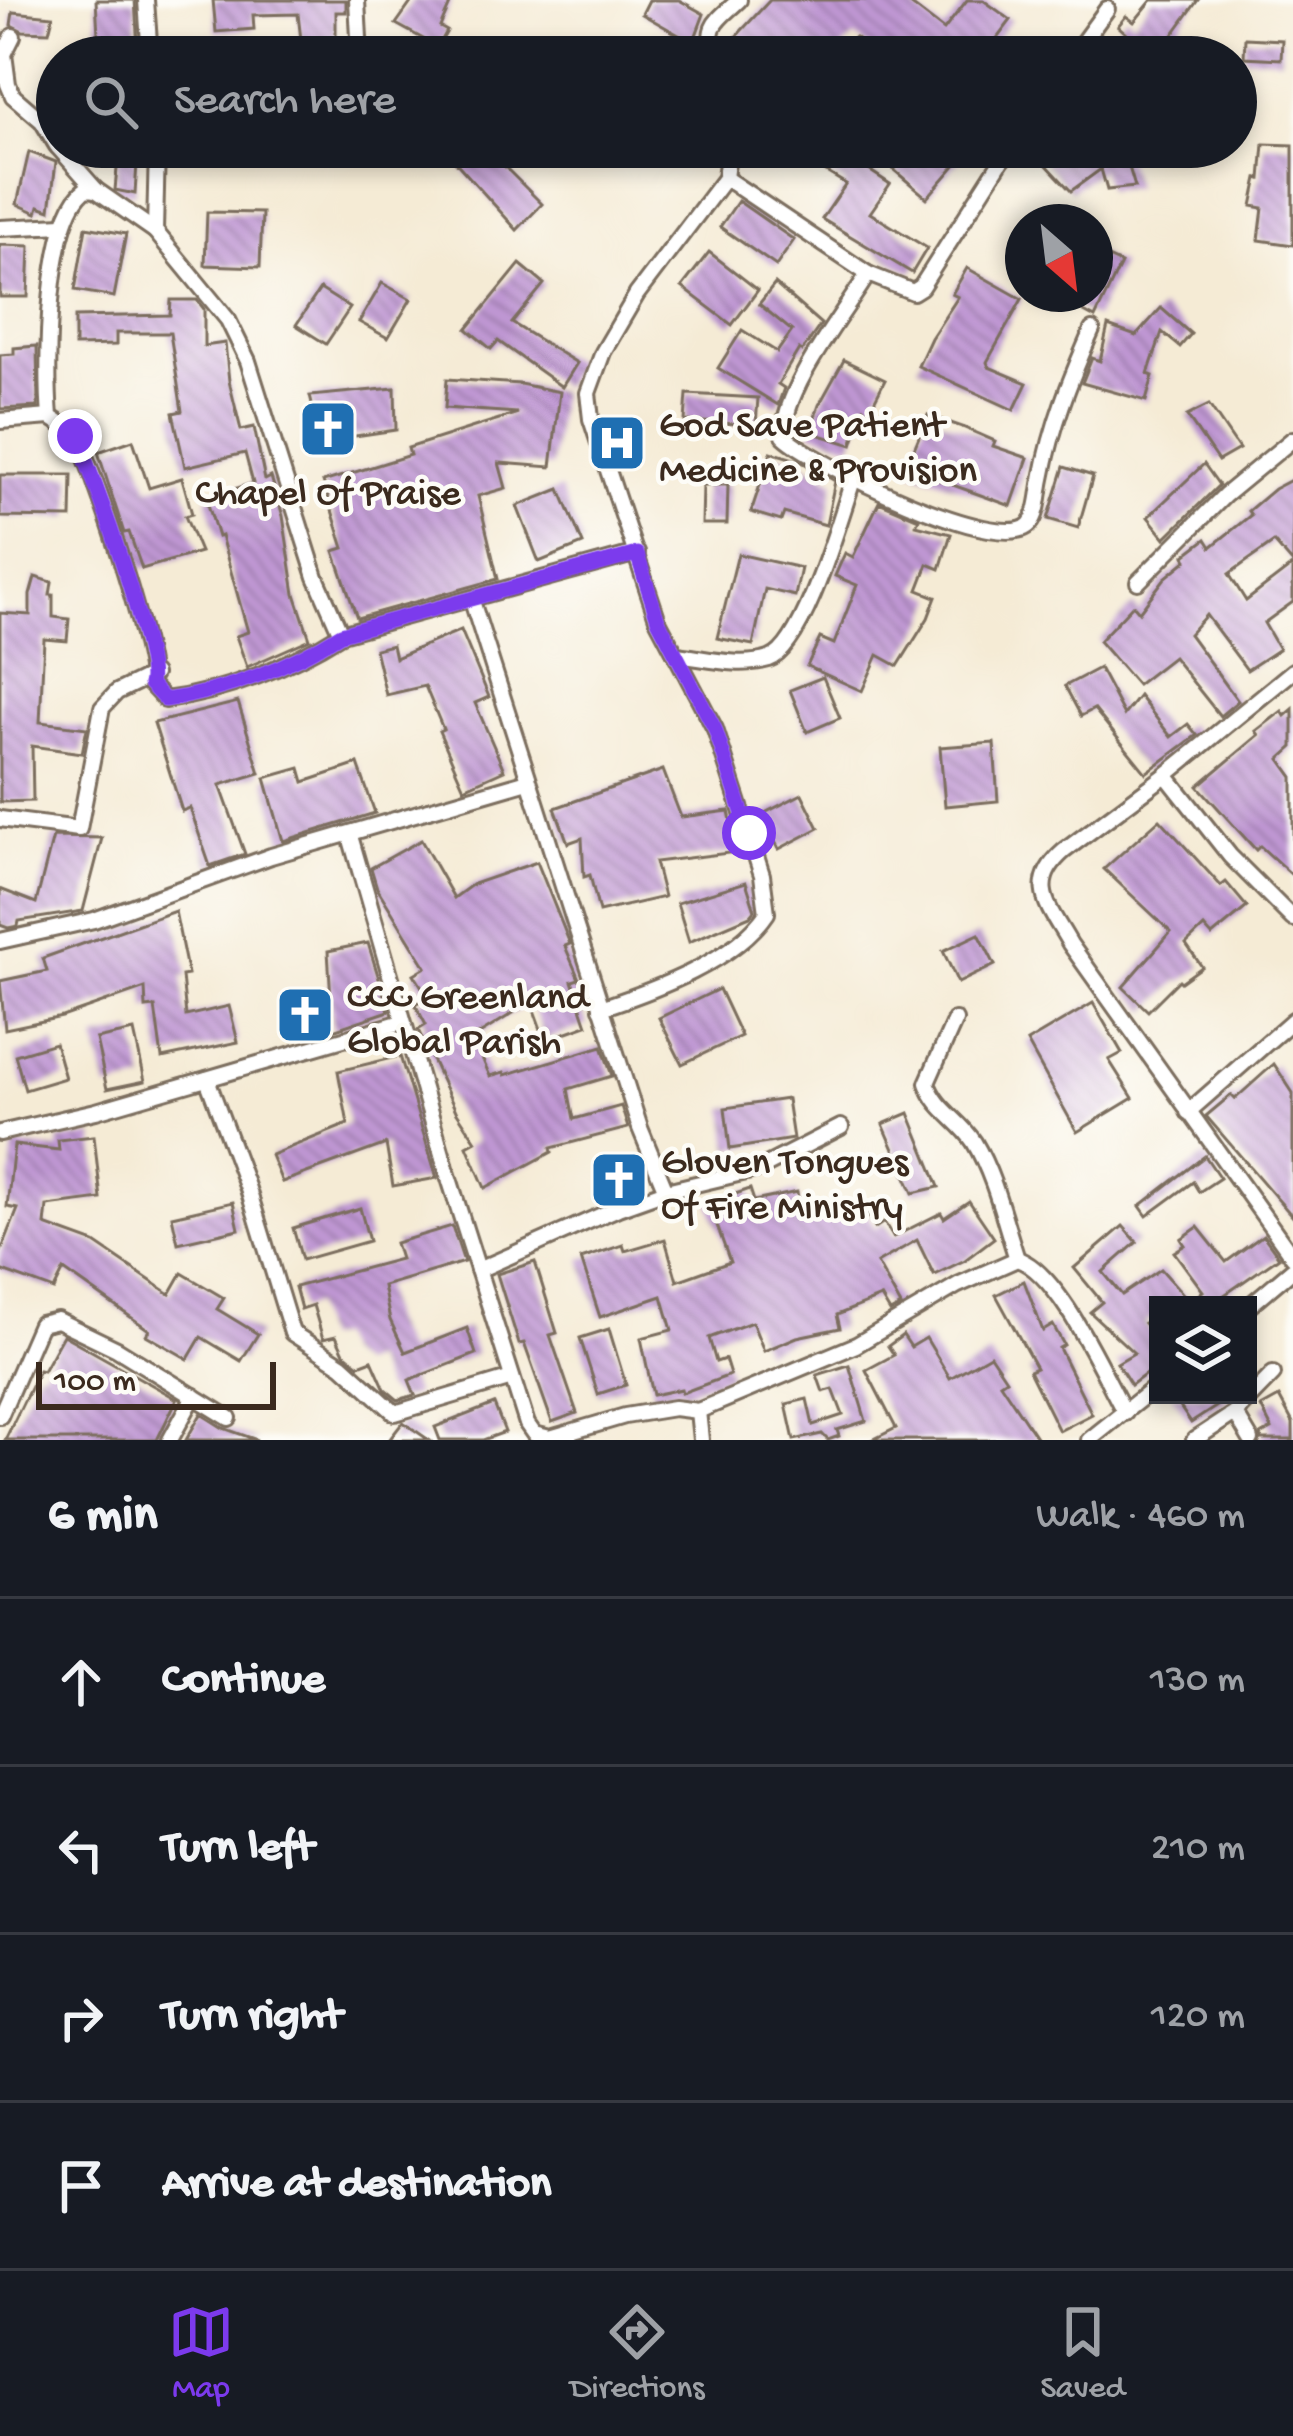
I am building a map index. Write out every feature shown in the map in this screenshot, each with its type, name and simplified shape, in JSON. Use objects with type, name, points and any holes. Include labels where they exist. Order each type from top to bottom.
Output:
[{"type":"street","points":[[146,0],[149,36]]},
{"type":"street","points":[[357,0],[359,36]]},
{"type":"street","points":[[709,36],[712,25],[739,0]]},
{"type":"street","points":[[1088,36],[1107,10]]},
{"type":"street","points":[[13,36],[4,54],[7,95],[36,117]]},
{"type":"street","points":[[76,168],[96,190],[155,231],[228,320],[248,361],[309,557],[341,634]]},
{"type":"street","points":[[155,231],[156,168]]},
{"type":"street","points":[[601,1009],[661,988],[699,967],[758,928],[767,913],[762,874],[715,729],[658,620],[591,419],[588,394],[603,352],[638,294],[724,178],[726,168]]},
{"type":"street","points":[[724,178],[868,274],[904,292],[921,287],[997,168]]},
{"type":"street","points":[[50,417],[46,338],[63,225],[74,197],[86,189],[96,190]]},
{"type":"street","points":[[0,228],[63,225]]},
{"type":"street","points":[[868,274],[795,393],[784,421],[784,436],[798,449],[928,511],[993,532],[1014,533],[1028,526],[1035,515],[1060,401],[1092,330]]},
{"type":"street","points":[[0,421],[50,417],[75,436],[154,674],[150,684],[157,695],[174,699],[242,680],[316,650],[341,634],[637,554]]},
{"type":"street","points":[[1138,581],[1225,495],[1293,439]]},
{"type":"street","points":[[676,655],[747,663],[770,659],[792,643],[854,477]]},
{"type":"street","points":[[472,601],[640,1128],[666,1191]]},
{"type":"street","points":[[1293,671],[1054,860],[1041,884],[1070,944],[1293,1257]]},
{"type":"street","points":[[0,819],[79,830],[102,708],[117,692],[154,674]]},
{"type":"street","points":[[1166,775],[1229,856],[1293,919]]},
{"type":"street","points":[[0,941],[94,920],[271,856],[528,781]]},
{"type":"street","points":[[350,836],[478,1270],[534,1434],[550,1438],[674,1408],[698,1411],[856,1345],[958,1285],[1017,1259]]},
{"type":"street","points":[[955,1020],[927,1083],[936,1105],[964,1127],[975,1144],[994,1185],[1017,1259],[1037,1269],[1059,1297],[1125,1413]]},
{"type":"street","points":[[1188,1112],[1293,1020]]},
{"type":"street","points":[[0,1133],[402,1022]]},
{"type":"street","points":[[207,1079],[248,1189],[292,1333],[342,1365],[395,1413],[512,1378]]},
{"type":"street","points":[[478,1270],[618,1208],[759,1169],[841,1127]]},
{"type":"street","points":[[1257,1299],[1293,1269]]},
{"type":"street","points":[[0,1416],[40,1324],[57,1320],[117,1349],[229,1418]]},
{"type":"street","points":[[1194,1440],[1235,1412],[1274,1374]]},
{"type":"street","points":[[1089,1440],[1149,1392]]},
{"type":"street","points":[[170,1440],[194,1396]]},
{"type":"street","points":[[698,1411],[701,1440]]},
{"type":"street","points":[[1235,1412],[1251,1440]]},
{"type":"building","points":[[96,0],[135,0],[137,36],[98,36]]},
{"type":"building","points":[[213,0],[346,0],[346,12],[336,12],[336,36],[301,36],[298,14],[253,15],[254,29],[216,32]]},
{"type":"building","points":[[413,0],[452,0],[440,27],[447,31],[444,36],[418,36],[396,24]]},
{"type":"building","points":[[649,0],[679,0],[704,14],[696,36],[681,36],[642,14]]},
{"type":"building","points":[[770,0],[905,0],[944,30],[967,0],[983,0],[1011,20],[999,36],[737,36]]},
{"type":"building","points":[[1152,0],[1198,0],[1172,36],[1126,36],[1118,26],[1126,16],[1134,22]]},
{"type":"building","points":[[13,12],[53,16],[49,32],[23,31],[11,25]]},
{"type":"building","points":[[1257,39],[1282,40],[1281,59],[1257,58]]},
{"type":"building","points":[[1264,144],[1293,145],[1293,245],[1259,240],[1263,208],[1252,206],[1261,179]]},
{"type":"building","points":[[29,152],[36,155],[36,168],[55,168],[50,210],[39,206],[37,213],[17,204]]},
{"type":"building","points":[[117,168],[137,168],[135,194],[115,190]]},
{"type":"building","points":[[461,168],[506,168],[542,204],[517,230]]},
{"type":"building","points":[[820,168],[866,168],[890,184],[870,213],[927,248],[912,273],[822,219],[846,184]]},
{"type":"building","points":[[896,168],[953,168],[927,198]]},
{"type":"building","points":[[1050,168],[1129,168],[1135,187],[1107,190],[1101,169],[1071,191]]},
{"type":"building","points":[[738,201],[794,240],[776,266],[720,227]]},
{"type":"building","points":[[207,212],[262,213],[260,267],[205,265]]},
{"type":"building","points":[[86,227],[126,234],[114,297],[75,290]]},
{"type":"building","points":[[0,245],[30,246],[28,297],[0,297]]},
{"type":"building","points":[[709,252],[758,290],[732,325],[682,287]]},
{"type":"building","points":[[520,264],[544,284],[512,323],[577,363],[562,387],[498,341],[491,349],[467,329]]},
{"type":"building","points":[[967,268],[1005,289],[1005,312],[1015,312],[987,362],[1027,383],[1014,410],[918,366],[958,297],[952,294]]},
{"type":"building","points":[[382,283],[411,299],[388,338],[359,322]]},
{"type":"building","points":[[775,284],[821,324],[778,384],[784,388],[778,405],[718,368],[742,330],[777,352],[792,331],[759,304]]},
{"type":"building","points":[[320,289],[350,308],[326,344],[296,325]]},
{"type":"building","points":[[171,300],[197,300],[204,309],[204,346],[225,343],[241,430],[254,427],[265,480],[271,477],[283,516],[295,594],[310,639],[247,667],[236,636],[248,632],[206,498],[253,483],[245,453],[185,467],[173,413],[182,411],[170,333],[116,333],[116,345],[75,346],[75,317],[170,315]]},
{"type":"building","points":[[1161,308],[1191,334],[1180,347],[1162,332],[1148,374],[1153,376],[1146,401],[1082,383],[1092,358],[1100,361],[1108,326],[1136,336]]},
{"type":"building","points":[[37,346],[38,407],[0,409],[0,355]]},
{"type":"building","points":[[844,360],[885,380],[869,411],[864,408],[852,445],[810,432]]},
{"type":"building","points":[[447,379],[560,392],[551,467],[499,463],[506,488],[478,496],[498,579],[357,618],[334,551],[344,548],[323,482],[410,455],[408,448],[518,413],[445,408]]},
{"type":"building","points":[[395,388],[396,430],[321,441],[310,396]]},
{"type":"building","points":[[687,394],[758,398],[756,425],[685,421]]},
{"type":"building","points":[[1209,405],[1239,449],[1218,461],[1187,416]]},
{"type":"building","points":[[928,415],[1028,458],[1011,506],[906,468]]},
{"type":"building","points":[[133,440],[149,488],[182,478],[192,514],[185,516],[200,552],[142,569],[129,532],[124,533],[98,452]]},
{"type":"building","points":[[771,452],[800,461],[835,481],[826,525],[784,513],[781,521],[751,512]]},
{"type":"building","points":[[1204,464],[1219,485],[1165,538],[1148,517]]},
{"type":"building","points":[[1064,467],[1093,476],[1078,528],[1048,519]]},
{"type":"building","points":[[0,475],[72,475],[71,518],[0,517]]},
{"type":"building","points":[[1293,479],[1293,564],[1274,542],[1229,574],[1246,601],[1293,565],[1293,602],[1264,623],[1279,649],[1247,670],[1206,615],[1189,634],[1238,701],[1220,716],[1173,657],[1137,685],[1099,641],[1133,605],[1139,612],[1165,578],[1187,560],[1185,555],[1206,539],[1211,547],[1274,489]]},
{"type":"building","points":[[703,485],[728,485],[727,524],[702,524]]},
{"type":"building","points":[[560,489],[583,544],[539,562],[517,506]]},
{"type":"building","points":[[879,502],[919,519],[916,525],[951,534],[940,569],[928,564],[918,590],[936,597],[928,618],[898,666],[878,655],[862,691],[807,666],[820,638],[834,644],[857,585],[835,576],[845,553],[853,557]]},
{"type":"building","points":[[738,554],[801,568],[795,596],[765,589],[753,645],[717,638]]},
{"type":"building","points":[[35,577],[52,582],[53,617],[69,619],[67,641],[44,639],[40,722],[87,728],[82,753],[32,746],[33,801],[0,802],[0,613],[30,615]]},
{"type":"building","points":[[461,630],[489,697],[475,703],[504,770],[464,788],[425,686],[386,695],[375,649],[392,645],[395,658]]},
{"type":"building","points":[[1099,668],[1124,715],[1139,696],[1171,737],[1188,724],[1197,735],[1146,773],[1094,709],[1081,716],[1065,686]]},
{"type":"building","points":[[823,677],[840,718],[807,732],[790,690]]},
{"type":"building","points":[[238,702],[260,773],[220,785],[245,854],[210,866],[190,808],[182,811],[154,723]]},
{"type":"building","points":[[1293,709],[1293,747],[1280,759],[1293,777],[1293,876],[1260,846],[1256,850],[1198,786],[1259,735],[1256,731],[1282,711],[1285,716]]},
{"type":"building","points":[[994,743],[998,801],[945,806],[940,747]]},
{"type":"building","points":[[358,764],[375,813],[283,841],[265,778],[300,768],[304,782]]},
{"type":"building","points":[[663,770],[681,817],[729,811],[737,852],[655,862],[664,897],[599,912],[590,875],[584,877],[582,838],[568,843],[555,808]]},
{"type":"building","points":[[802,794],[819,828],[779,849],[761,815]]},
{"type":"building","points":[[1160,819],[1221,886],[1226,882],[1247,907],[1212,936],[1204,927],[1186,944],[1202,967],[1179,980],[1148,1011],[1123,987],[1171,932],[1104,869]]},
{"type":"building","points":[[53,837],[102,838],[83,911],[19,921],[18,926],[8,928],[0,925],[0,889],[36,903]]},
{"type":"building","points":[[421,840],[454,898],[473,884],[537,862],[570,944],[565,946],[579,979],[572,981],[587,1025],[545,1040],[531,1002],[473,1038],[490,1076],[602,1046],[612,1076],[568,1089],[574,1119],[621,1106],[628,1128],[551,1148],[552,1152],[485,1188],[467,1146],[476,1141],[456,1111],[418,1030],[426,1025],[415,1004],[428,997],[414,974],[426,967],[377,888],[371,868]]},
{"type":"building","points":[[746,882],[755,910],[750,916],[689,942],[677,903]]},
{"type":"building","points":[[175,911],[188,975],[182,976],[186,1016],[229,1006],[238,1042],[162,1058],[155,1007],[146,1008],[145,988],[62,1017],[5,1029],[0,981],[47,971],[43,958]]},
{"type":"building","points":[[979,934],[995,965],[958,983],[943,951]]},
{"type":"building","points":[[368,943],[389,1011],[333,1030],[328,951]]},
{"type":"building","points":[[719,989],[741,1036],[682,1064],[659,1018]]},
{"type":"building","points":[[1093,1003],[1122,1053],[1109,1060],[1133,1098],[1077,1132],[1027,1042]]},
{"type":"building","points":[[134,1031],[145,1081],[107,1089],[96,1039]]},
{"type":"building","points":[[55,1043],[65,1078],[25,1090],[15,1055]]},
{"type":"building","points":[[400,1056],[437,1178],[393,1186],[386,1144],[282,1182],[271,1155],[348,1124],[338,1071]]},
{"type":"building","points":[[1274,1064],[1293,1093],[1293,1217],[1206,1116],[1231,1095],[1235,1099]]},
{"type":"building","points":[[787,1099],[793,1139],[730,1149],[725,1108]]},
{"type":"building","points":[[909,1113],[939,1187],[913,1193],[883,1124]]},
{"type":"building","points":[[94,1136],[101,1199],[47,1206],[45,1225],[95,1243],[170,1294],[182,1273],[224,1298],[217,1309],[258,1334],[241,1361],[201,1337],[188,1359],[146,1335],[149,1330],[64,1270],[54,1290],[0,1270],[0,1254],[18,1209],[7,1207],[14,1145],[59,1150],[58,1140]]},
{"type":"building","points":[[1205,1156],[1220,1178],[1199,1192],[1193,1182],[1147,1216],[1140,1206]]},
{"type":"building","points":[[750,1189],[754,1201],[797,1192],[802,1220],[829,1205],[835,1216],[859,1201],[875,1228],[884,1222],[893,1237],[941,1213],[944,1218],[969,1201],[994,1238],[934,1275],[917,1240],[877,1263],[901,1306],[890,1312],[881,1297],[837,1315],[840,1328],[797,1337],[764,1351],[752,1322],[709,1338],[716,1362],[725,1359],[730,1375],[682,1393],[681,1389],[653,1395],[641,1338],[672,1330],[662,1296],[600,1317],[581,1259],[623,1245],[625,1251],[665,1239],[677,1281],[730,1262],[709,1203]]},
{"type":"building","points":[[233,1202],[239,1229],[178,1243],[172,1216]]},
{"type":"building","points":[[360,1208],[369,1241],[302,1260],[293,1228]]},
{"type":"building","points":[[452,1226],[464,1262],[383,1286],[390,1320],[405,1352],[467,1328],[476,1354],[409,1380],[415,1395],[398,1400],[385,1389],[372,1360],[359,1365],[344,1353],[336,1336],[323,1339],[313,1305],[301,1309],[295,1287],[400,1259],[395,1243]]},
{"type":"building","points":[[1123,1226],[1137,1242],[1103,1272],[1122,1295],[1161,1269],[1185,1296],[1149,1296],[1149,1320],[1144,1323],[1149,1329],[1149,1372],[1131,1385],[1117,1363],[1134,1353],[1090,1312],[1102,1302],[1074,1268]]},
{"type":"building","points":[[1198,1227],[1226,1262],[1263,1235],[1279,1257],[1223,1296],[1197,1296],[1203,1291],[1174,1252],[1185,1245],[1181,1239]]},
{"type":"building","points":[[535,1262],[557,1333],[550,1335],[577,1413],[552,1422],[524,1343],[519,1344],[497,1274]]},
{"type":"building","points":[[1024,1281],[1043,1331],[1053,1325],[1064,1345],[1059,1348],[1092,1414],[1059,1431],[1029,1371],[1036,1368],[996,1295]]},
{"type":"building","points":[[609,1329],[626,1385],[598,1394],[580,1338]]},
{"type":"building","points":[[63,1335],[177,1399],[157,1440],[5,1440],[39,1370],[43,1371]]},
{"type":"building","points":[[903,1335],[911,1347],[926,1338],[950,1378],[990,1355],[1006,1379],[1000,1383],[1038,1440],[872,1440],[896,1428],[866,1370],[894,1355],[888,1346]]},
{"type":"building","points":[[849,1365],[866,1421],[837,1430],[839,1436],[828,1440],[822,1434],[794,1440],[786,1404],[807,1399],[813,1425],[843,1415],[833,1389],[823,1392],[817,1375]]},
{"type":"building","points":[[1279,1397],[1293,1423],[1293,1440],[1262,1440],[1261,1435],[1272,1429],[1261,1407]]},
{"type":"building","points":[[494,1404],[505,1432],[483,1440],[440,1440],[435,1427]]},
{"type":"building","points":[[1178,1404],[1220,1404],[1191,1423]]},
{"type":"building","points":[[201,1414],[223,1428],[257,1440],[186,1440]]},
{"type":"building","points":[[403,1422],[429,1440],[389,1440]]},
{"type":"place","name":"Chapel Of Praise","points":[[328,429]]},
{"type":"place","name":"God Save Patient Medicine & Provision","points":[[617,443]]},
{"type":"place","name":"CCC Greenland Global Parish","points":[[305,1015]]},
{"type":"place","name":"Gloven Tongues Of Fire Ministry","points":[[619,1180]]},
{"type":"route","points":[[75,436],[141,630],[154,674],[150,684],[165,700],[242,680],[316,650],[341,634],[637,554],[658,620],[715,729],[749,833]]}]
